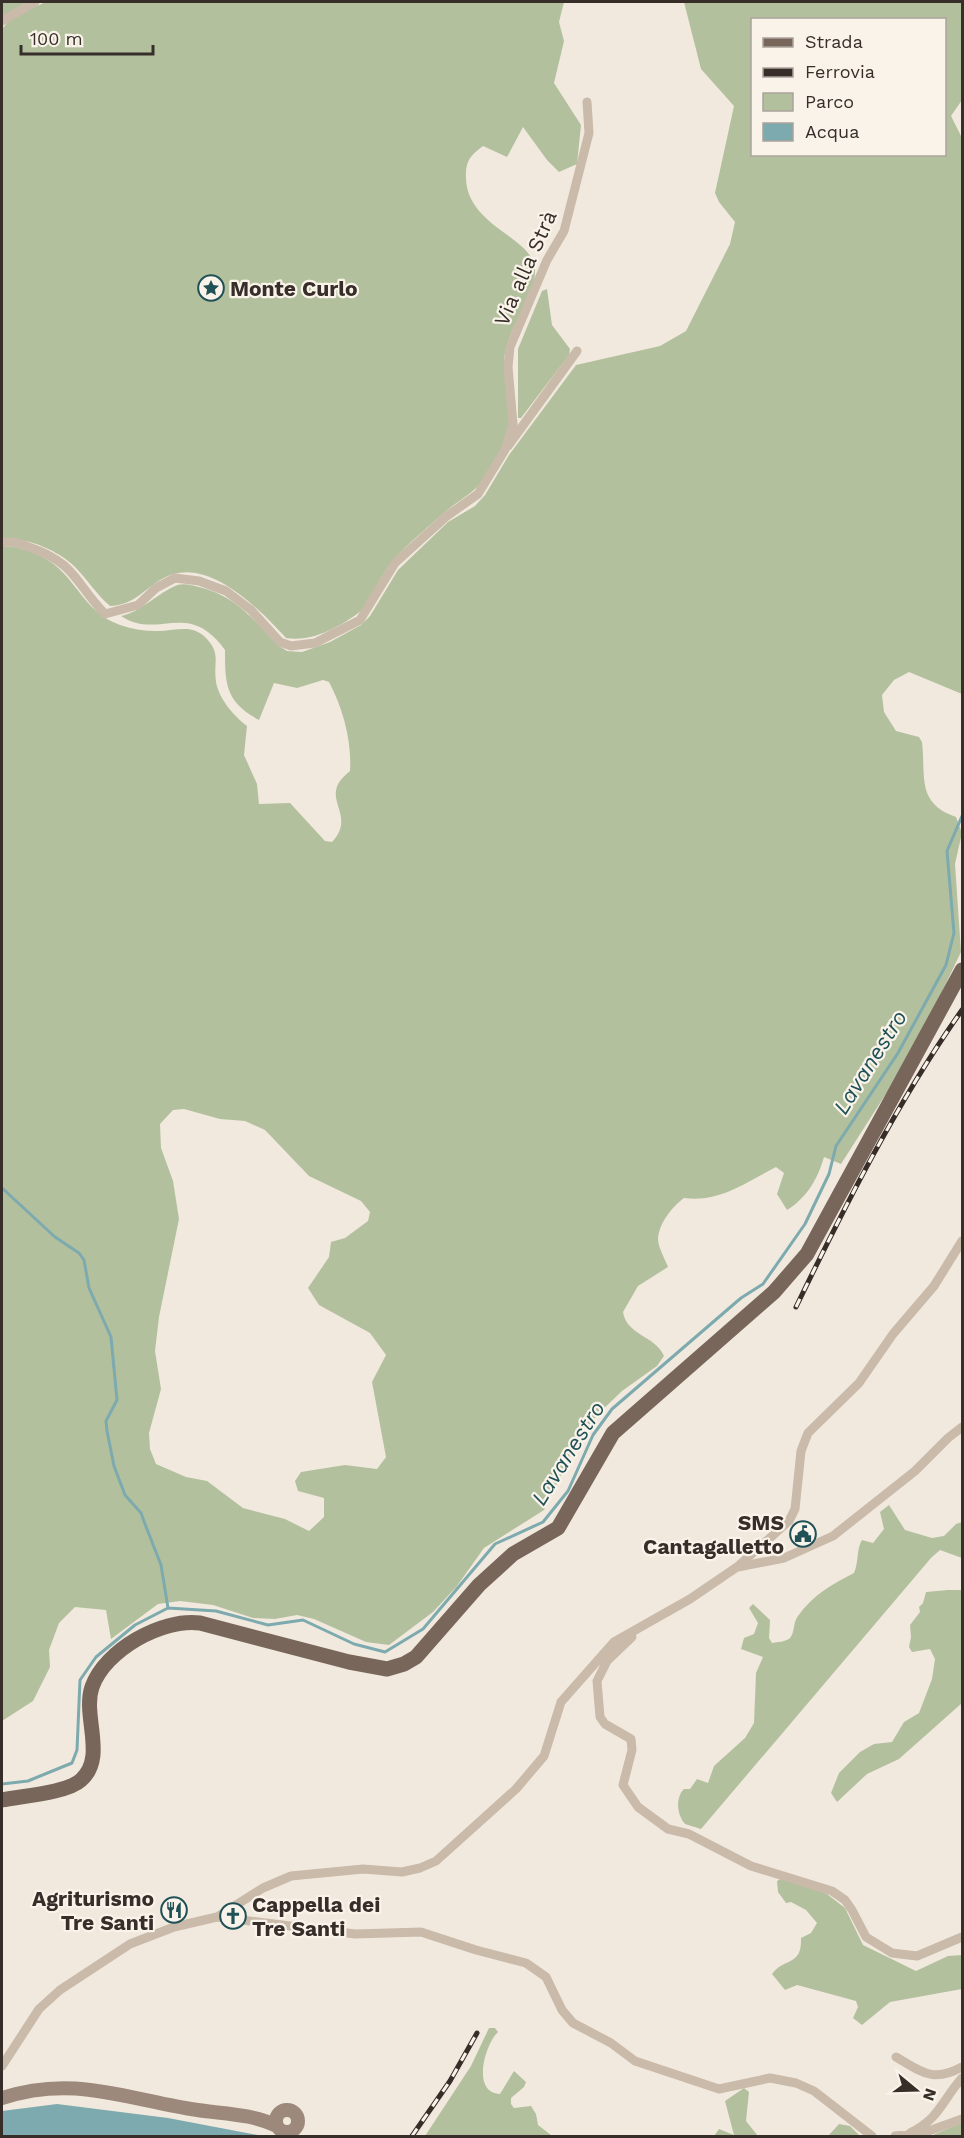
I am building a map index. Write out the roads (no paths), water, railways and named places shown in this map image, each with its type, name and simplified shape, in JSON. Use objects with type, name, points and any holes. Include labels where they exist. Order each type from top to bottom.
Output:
[{"type":"main road","points":[[2,1800],[70,1786],[83,1779],[93,1756],[92,1687],[99,1674],[119,1653],[160,1626],[186,1621],[200,1623],[349,1662],[387,1669],[404,1664],[416,1657],[479,1585],[513,1554],[558,1528],[613,1433],[774,1292],[807,1254],[963,970]]},
{"type":"main road","points":[[2,2098],[47,2088],[91,2088],[190,2109],[260,2119],[277,2120],[288,2109],[294,2112],[298,2123],[293,2134],[281,2131],[277,2120]]},
{"type":"street","points":[[2,21],[35,2]]},
{"type":"street","name":"Via alla Strà","points":[[505,450],[513,424],[508,367],[510,347],[570,213],[589,134],[587,102]]},
{"type":"street","name":"Via alla Strà","points":[[2,543],[14,542],[61,561],[73,571],[105,614],[138,604],[172,579],[186,578],[226,591],[251,610],[280,642],[301,646],[329,637],[360,620],[395,563],[427,537],[447,516],[478,494],[505,450],[577,351]]},
{"type":"street","points":[[2,2066],[39,2009],[60,1990],[130,1944],[174,1928],[217,1917],[263,1888],[291,1876],[363,1869],[402,1872],[436,1861],[516,1789],[544,1756],[561,1702],[614,1642],[690,1599],[737,1567],[792,1516],[801,1451],[808,1433],[859,1383],[893,1334],[934,1286],[963,1241]]},
{"type":"street","points":[[737,1567],[783,1558],[832,1536],[915,1471],[948,1438],[963,1428]]},
{"type":"street","points":[[634,1629],[632,1637],[618,1648],[601,1670],[597,1681],[600,1717],[605,1724],[631,1739],[632,1750],[623,1785],[638,1807],[668,1829],[689,1834],[751,1866],[832,1891],[849,1905],[866,1937],[892,1953],[917,1956],[963,1937]]},
{"type":"street","points":[[217,1917],[355,1934],[422,1932],[476,1950],[526,1963],[546,1977],[562,2010],[573,2023],[611,2043],[635,2061],[719,2089],[770,2078],[796,2083],[814,2091],[872,2136]]},
{"type":"street","points":[[896,2057],[933,2076],[947,2074],[963,2067]]},
{"type":"street","points":[[910,2133],[928,2124],[937,2115],[963,2078]]},
{"type":"street","points":[[895,2136],[923,2133],[963,2119]]},
{"type":"water","points":[[57,2104],[168,2118],[263,2136],[2,2136],[2,2111]]},
{"type":"waterway","name":"Lavanestro","points":[[2,1784],[28,1781],[72,1763],[77,1750],[80,1680],[96,1657],[135,1625],[168,1608],[216,1611],[268,1625],[303,1620],[354,1644],[385,1652],[423,1629],[495,1544],[543,1522],[568,1491],[593,1435],[612,1409],[741,1298],[763,1284],[805,1224],[829,1174],[836,1146],[898,1053],[946,965],[954,933],[947,851],[962,816]]},
{"type":"waterway","points":[[2,1188],[55,1237],[79,1253],[84,1260],[89,1288],[111,1337],[117,1400],[106,1421],[114,1466],[125,1495],[141,1513],[161,1565],[168,1608]]},
{"type":"railway","points":[[796,1307],[853,1193],[894,1118],[962,1010]]},
{"type":"railway","points":[[412,2136],[450,2081],[477,2033]]},
{"type":"place","name":"Monte Curlo","points":[[211,288]]},
{"type":"place","name":"SMS Cantagalletto","points":[[803,1534]]},
{"type":"place","name":"Agriturismo Tre Santi","points":[[174,1910]]},
{"type":"place","name":"Cappella dei Tre Santi","points":[[233,1916]]}]
